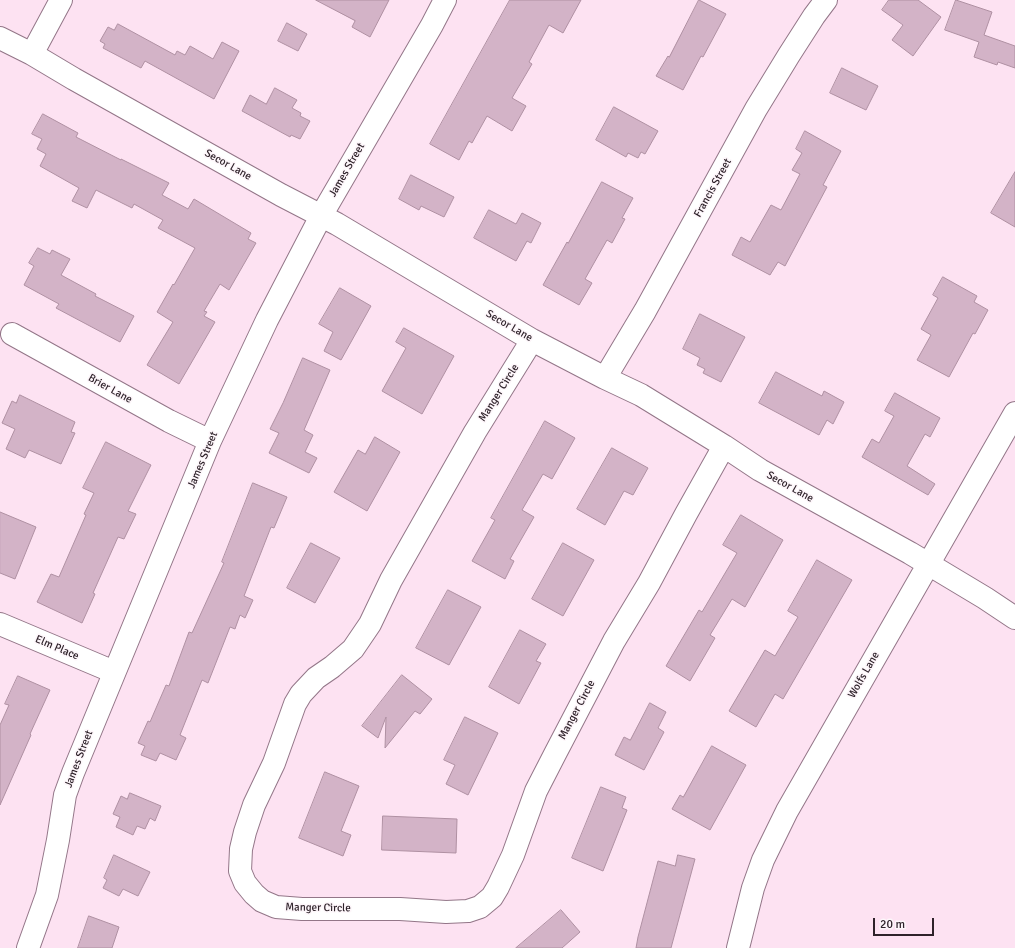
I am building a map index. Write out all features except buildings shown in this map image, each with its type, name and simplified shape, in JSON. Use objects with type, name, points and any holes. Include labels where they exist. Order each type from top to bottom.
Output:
[{"type":"street","points":[[32,54],[60,0]]},
{"type":"street","name":"James Street","points":[[28,948],[47,895],[65,795],[114,672],[210,441],[267,320],[321,216],[445,0]]},
{"type":"street","name":"Francis Street","points":[[605,378],[645,311],[756,109],[814,16],[826,0]]},
{"type":"street","name":"Secor Lane","points":[[0,38],[32,54],[267,188],[337,224],[532,340],[641,395],[760,470],[928,564],[986,598],[1015,618]]},
{"type":"street","name":"Brier Lane","points":[[12,334],[169,421],[210,441]]},
{"type":"street","name":"Manger Circle","points":[[532,340],[475,432],[391,580],[370,624],[353,649],[332,667],[316,678],[301,694],[295,704],[274,763],[254,805],[241,849],[240,871],[245,883],[262,902],[276,907],[302,909],[400,909],[446,912],[468,911],[480,907],[492,897],[513,856],[536,791],[555,754],[614,641],[649,583],[724,446]]},
{"type":"street","name":"Wolfs Lane","points":[[738,948],[753,888],[763,860],[787,811],[1015,412]]},
{"type":"street","name":"Elm Place","points":[[0,624],[114,672]]}]
